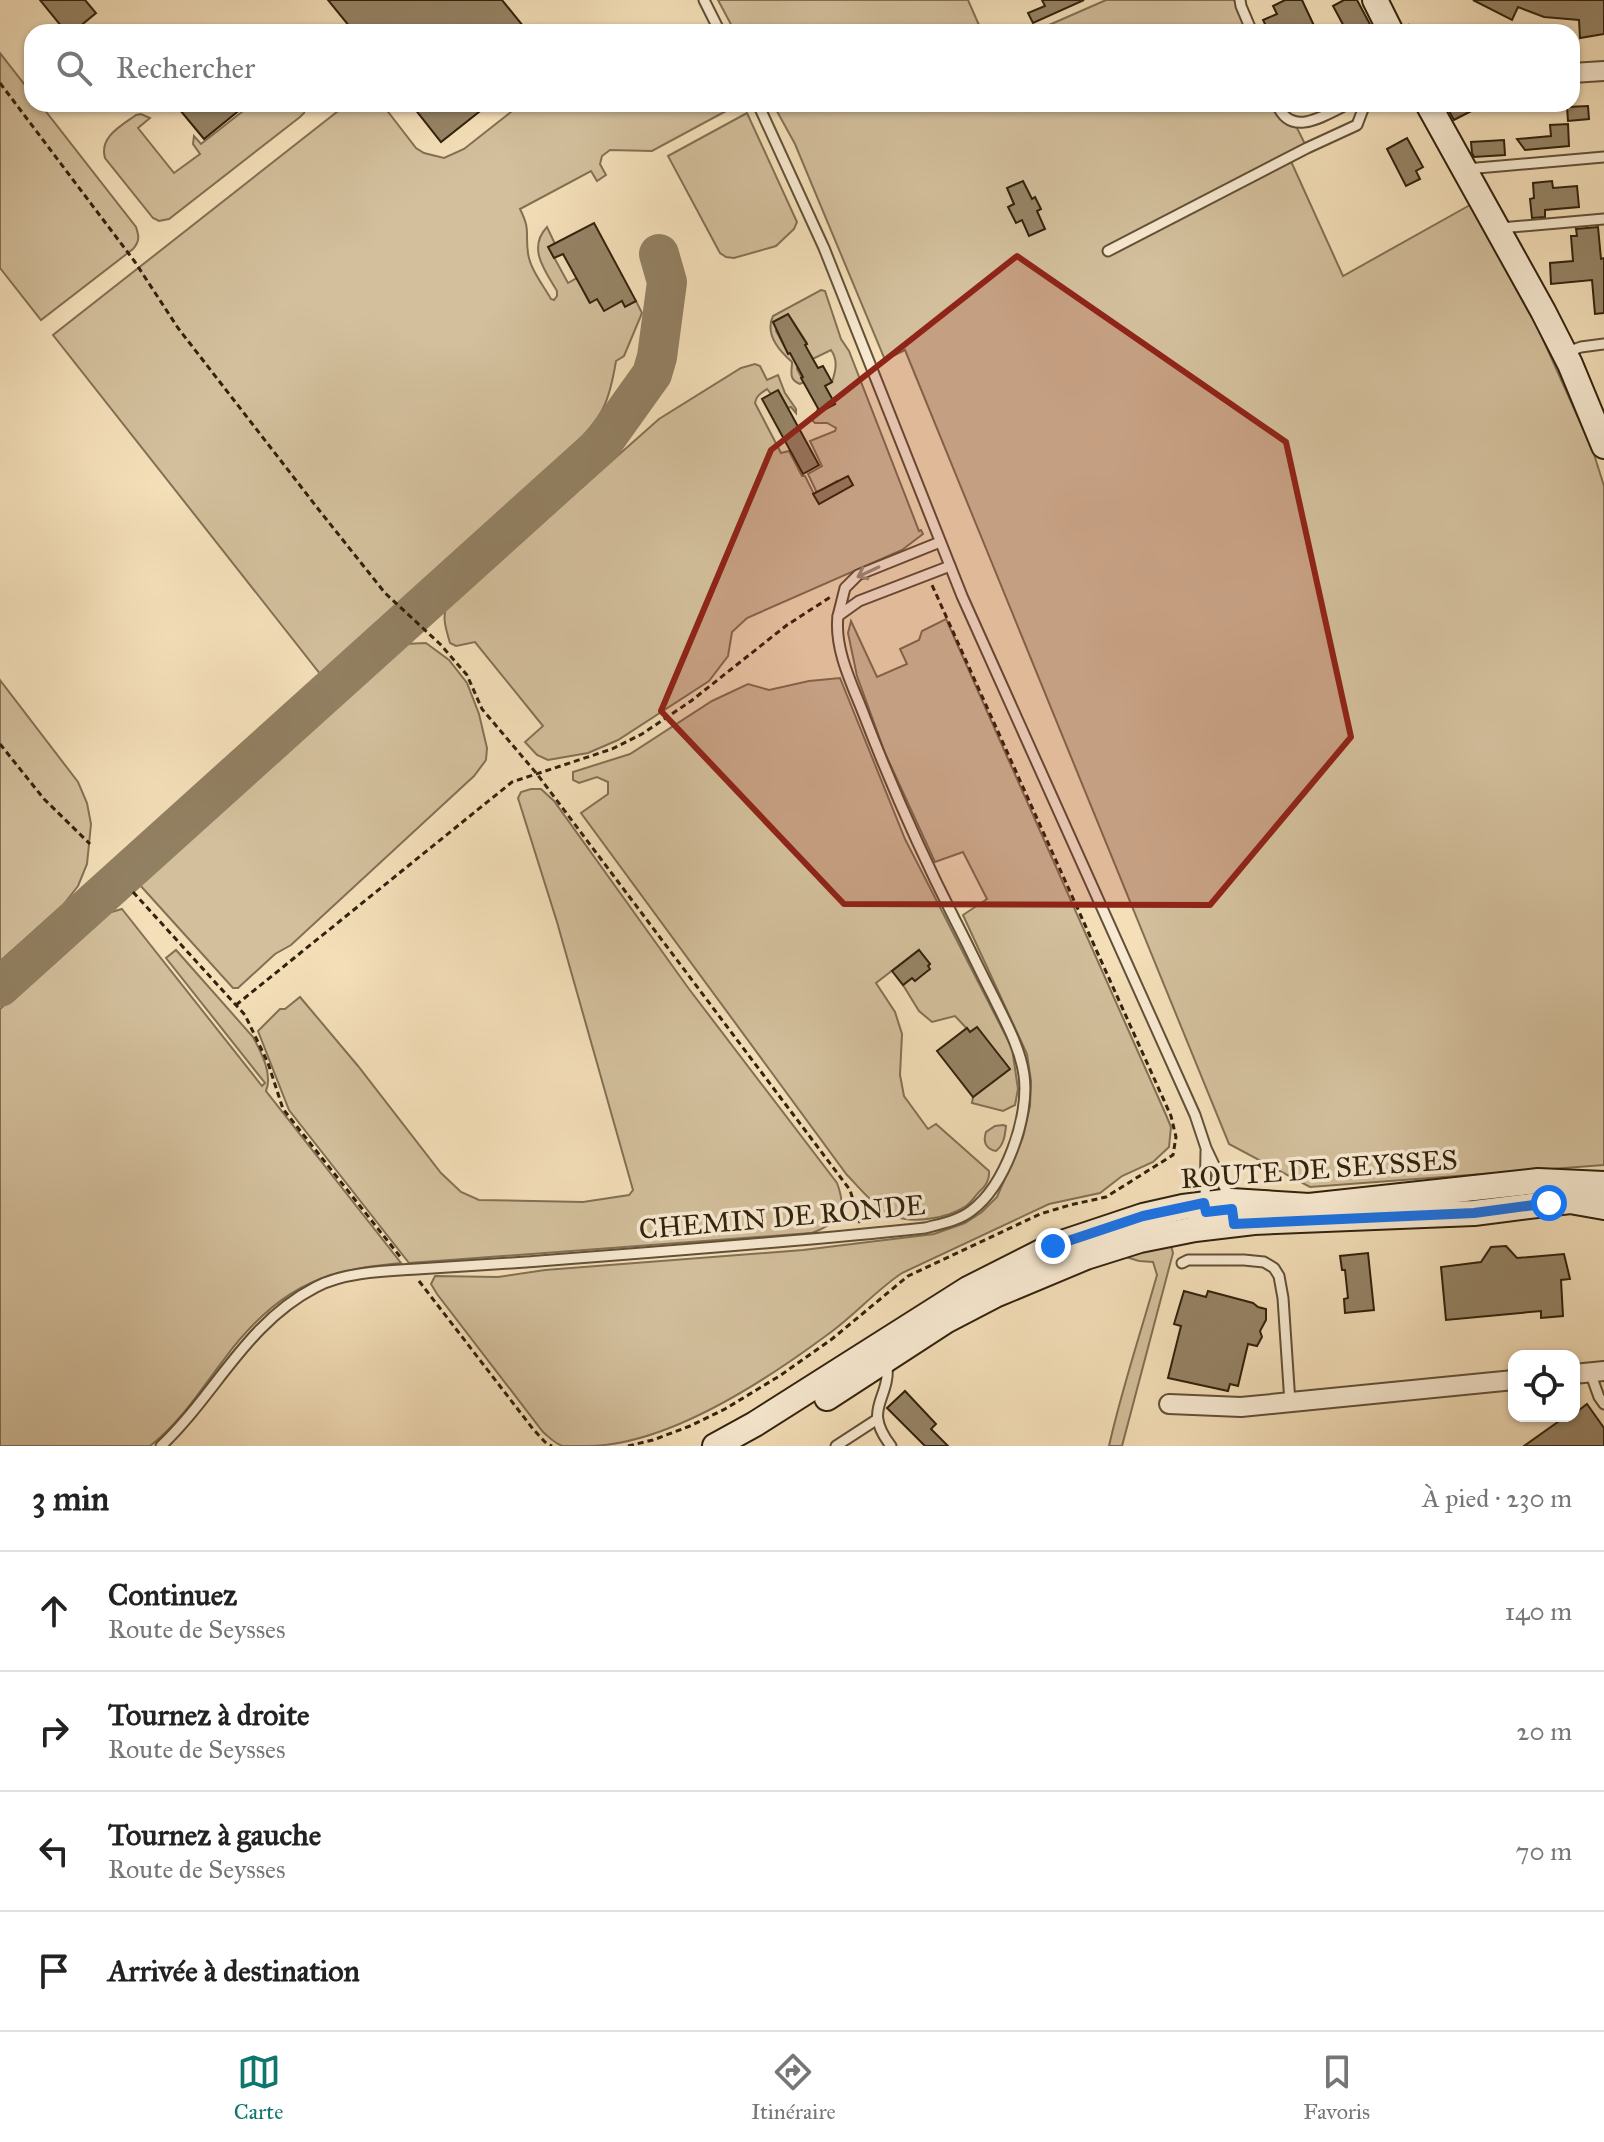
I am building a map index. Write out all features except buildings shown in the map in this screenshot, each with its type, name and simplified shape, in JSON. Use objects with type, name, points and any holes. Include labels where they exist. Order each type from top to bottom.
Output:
[{"type":"main road","points":[[1375,0],[1387,24]]},
{"type":"main road","points":[[1432,112],[1543,311],[1604,446]]},
{"type":"main road","name":"ROUTE DE SEYSSES","points":[[746,1446],[785,1424],[968,1289],[1053,1246],[1143,1216],[1309,1206],[1538,1181],[1604,1184]]},
{"type":"main road","name":"ROUTE DE SEYSSES","points":[[1232,1211],[1474,1213],[1570,1201],[1604,1207]]},
{"type":"main road","name":"ROUTE DE SEYSSES","points":[[715,1446],[884,1352],[1008,1289],[1206,1214]]},
{"type":"street","points":[[1580,72],[1604,71]]},
{"type":"street","points":[[1169,1404],[1241,1407],[1508,1381]]},
{"type":"lane","points":[[704,0],[716,24]]},
{"type":"lane","points":[[1240,0],[1249,24]]},
{"type":"lane","points":[[762,112],[824,248],[950,566],[1195,1115],[1232,1211]]},
{"type":"lane","points":[[1281,112],[1289,121],[1310,122],[1331,112]]},
{"type":"lane","points":[[1108,251],[1357,125],[1362,112]]},
{"type":"lane","points":[[1463,170],[1604,157]]},
{"type":"lane","points":[[1496,228],[1604,219]]},
{"type":"lane","points":[[1564,353],[1604,344]]},
{"type":"lane","points":[[838,616],[845,588],[858,575],[940,542]]},
{"type":"lane","points":[[838,616],[859,601],[950,566]]},
{"type":"lane","name":"CHEMIN DE RONDE","points":[[161,1446],[183,1425],[255,1333],[286,1305],[319,1285],[355,1275],[411,1269],[925,1228],[969,1213],[990,1194],[1017,1137],[1024,1100],[1020,1059],[1007,1024],[926,862],[885,769],[847,671],[836,630],[838,616]]},
{"type":"lane","points":[[1206,1148],[1206,1214]]},
{"type":"lane","name":"ROUTE DE SEYSSES","points":[[1232,1211],[1318,1213],[1534,1190],[1604,1194]]},
{"type":"lane","points":[[1182,1263],[1188,1260],[1244,1260],[1264,1262],[1274,1268],[1279,1276],[1283,1298],[1290,1403]]},
{"type":"lane","points":[[884,1352],[888,1367],[876,1420],[891,1446]]},
{"type":"lane","name":"ROUTE DE SEYSSES","points":[[731,1446],[884,1352]]},
{"type":"lane","points":[[1589,1372],[1604,1404]]},
{"type":"lane","points":[[836,1446],[876,1420]]},
{"type":"path","points":[[0,83],[135,262],[178,328],[319,510],[385,593],[440,644],[467,675],[482,709],[537,774],[850,1190],[863,1235]]},
{"type":"path","points":[[628,1446],[690,1426],[781,1375],[832,1339],[908,1276],[1040,1214],[1106,1197],[1173,1155],[1176,1137],[1171,1116],[927,574]]},
{"type":"path","points":[[236,1005],[512,782],[612,749],[642,734],[691,701],[787,625],[845,588]]},
{"type":"path","points":[[0,744],[44,799],[90,844]]},
{"type":"path","points":[[133,892],[245,1015],[258,1038],[283,1109],[533,1429],[552,1446]]},
{"type":"highlighted area","points":[[1017,256],[1286,442],[1351,737],[1210,905],[844,904],[661,711],[771,450]]},
{"type":"shaded area","points":[[718,0],[968,0],[978,24],[731,24]]},
{"type":"shaded area","points":[[1106,0],[1234,0],[1246,24],[1051,24]]},
{"type":"shaded area","points":[[0,53],[24,84],[24,112],[46,112],[136,227],[138,236],[133,249],[41,320],[0,268]]},
{"type":"shaded area","points":[[242,112],[304,112],[169,219],[159,221],[153,218],[105,158],[104,151],[113,133],[141,114],[150,118],[138,128],[174,173],[200,154],[193,144],[194,136],[201,144]]},
{"type":"shaded area","points":[[337,112],[388,112],[416,148],[444,158],[464,149],[511,112],[724,112],[652,151],[610,150],[602,156],[600,164],[606,175],[597,181],[591,171],[520,209],[527,227],[529,259],[551,299],[557,296],[557,291],[538,251],[541,235],[547,227],[555,244],[549,248],[568,283],[577,278],[589,302],[597,299],[622,301],[625,306],[636,301],[642,313],[624,356],[616,361],[607,399],[598,418],[572,447],[321,675],[53,335]]},
{"type":"shaded area","points":[[777,112],[1289,112],[1307,148],[1289,157],[1343,276],[1470,205],[1533,317],[1593,451],[1604,486],[1604,1165],[1310,1187],[1229,1144],[905,350],[885,360],[795,144]]},
{"type":"shaded area","points":[[747,113],[797,222],[776,246],[734,258],[720,253],[668,156]]},
{"type":"shaded area","points":[[821,290],[825,291],[841,339],[849,351],[919,531],[923,534],[902,550],[747,618],[732,632],[728,656],[709,681],[618,740],[588,753],[548,760],[537,755],[525,742],[543,726],[475,642],[456,646],[450,643],[445,621],[446,608],[659,419],[741,368],[755,364],[760,366],[767,380],[778,375],[796,413],[791,407],[788,408],[778,391],[771,394],[767,389],[755,403],[781,453],[789,451],[819,504],[842,491],[837,481],[817,493],[808,474],[822,466],[810,441],[836,428],[827,423],[815,423],[810,418],[818,408],[820,412],[835,404],[825,386],[832,382],[835,373],[833,354],[831,350],[798,366],[804,382],[796,382],[792,375],[792,362],[772,335],[773,316]],"holes":[[[788,314],[807,343],[808,351],[788,353],[773,322]]]},
{"type":"shaded area","points":[[946,619],[1166,1115],[1171,1127],[1169,1147],[1153,1162],[1122,1176],[1100,1193],[1049,1204],[902,1273],[802,1353],[713,1408],[649,1435],[617,1443],[560,1445],[543,1432],[437,1294],[431,1284],[435,1276],[498,1277],[545,1270],[803,1250],[934,1234],[965,1223],[997,1197],[1023,1137],[1030,1106],[1031,1081],[1027,1054],[963,915],[987,899],[963,852],[935,862],[885,753],[857,676],[848,633],[851,621],[877,677],[907,664],[900,649],[919,640],[922,631]]},
{"type":"shaded area","points":[[426,643],[449,660],[467,683],[479,714],[487,748],[486,760],[474,776],[291,945],[275,954],[238,988],[233,988],[139,884],[404,644]]},
{"type":"shaded area","points":[[840,678],[905,839],[1012,1048],[1018,1089],[1015,1105],[1003,1111],[972,1103],[973,1097],[1009,1069],[977,1027],[970,1032],[955,1016],[932,1022],[919,1011],[903,985],[912,978],[915,981],[930,964],[919,950],[876,983],[895,1012],[902,1034],[900,1075],[904,1096],[928,1129],[936,1124],[989,1171],[986,1185],[968,1205],[950,1214],[931,1218],[911,1220],[888,1213],[847,1175],[581,813],[608,794],[608,782],[597,777],[579,783],[573,780],[573,772],[630,754],[712,701],[748,684],[769,690]]},
{"type":"shaded area","points":[[0,680],[78,782],[91,824],[87,864],[78,886],[60,909],[0,961]]},
{"type":"shaded area","points":[[541,789],[554,801],[689,989],[837,1183],[841,1209],[829,1225],[812,1233],[409,1263],[289,1110],[258,1031],[280,1009],[285,1009],[300,997],[441,1173],[461,1192],[479,1200],[583,1202],[629,1195],[633,1190],[557,922],[518,798],[521,792]]},
{"type":"shaded area","points":[[122,909],[262,1086],[265,1083],[166,958],[176,950],[253,1037],[267,1070],[266,1091],[401,1263],[338,1273],[284,1298],[246,1332],[181,1416],[150,1446],[0,1446],[0,1009],[108,913]]},
{"type":"shaded area","points":[[1006,1126],[1002,1143],[999,1149],[992,1150],[986,1144],[986,1132]]},
{"type":"shaded area","points":[[1171,1245],[1173,1253],[1122,1446],[1109,1446],[1157,1275],[1153,1262],[1126,1257]]},
{"type":"taxiway","points":[[0,987],[602,444],[652,374],[667,282],[659,254]]},
{"type":"route","points":[[1053,1246],[1143,1216],[1204,1203],[1206,1212],[1232,1209],[1234,1224],[1474,1213],[1549,1203]]}]
